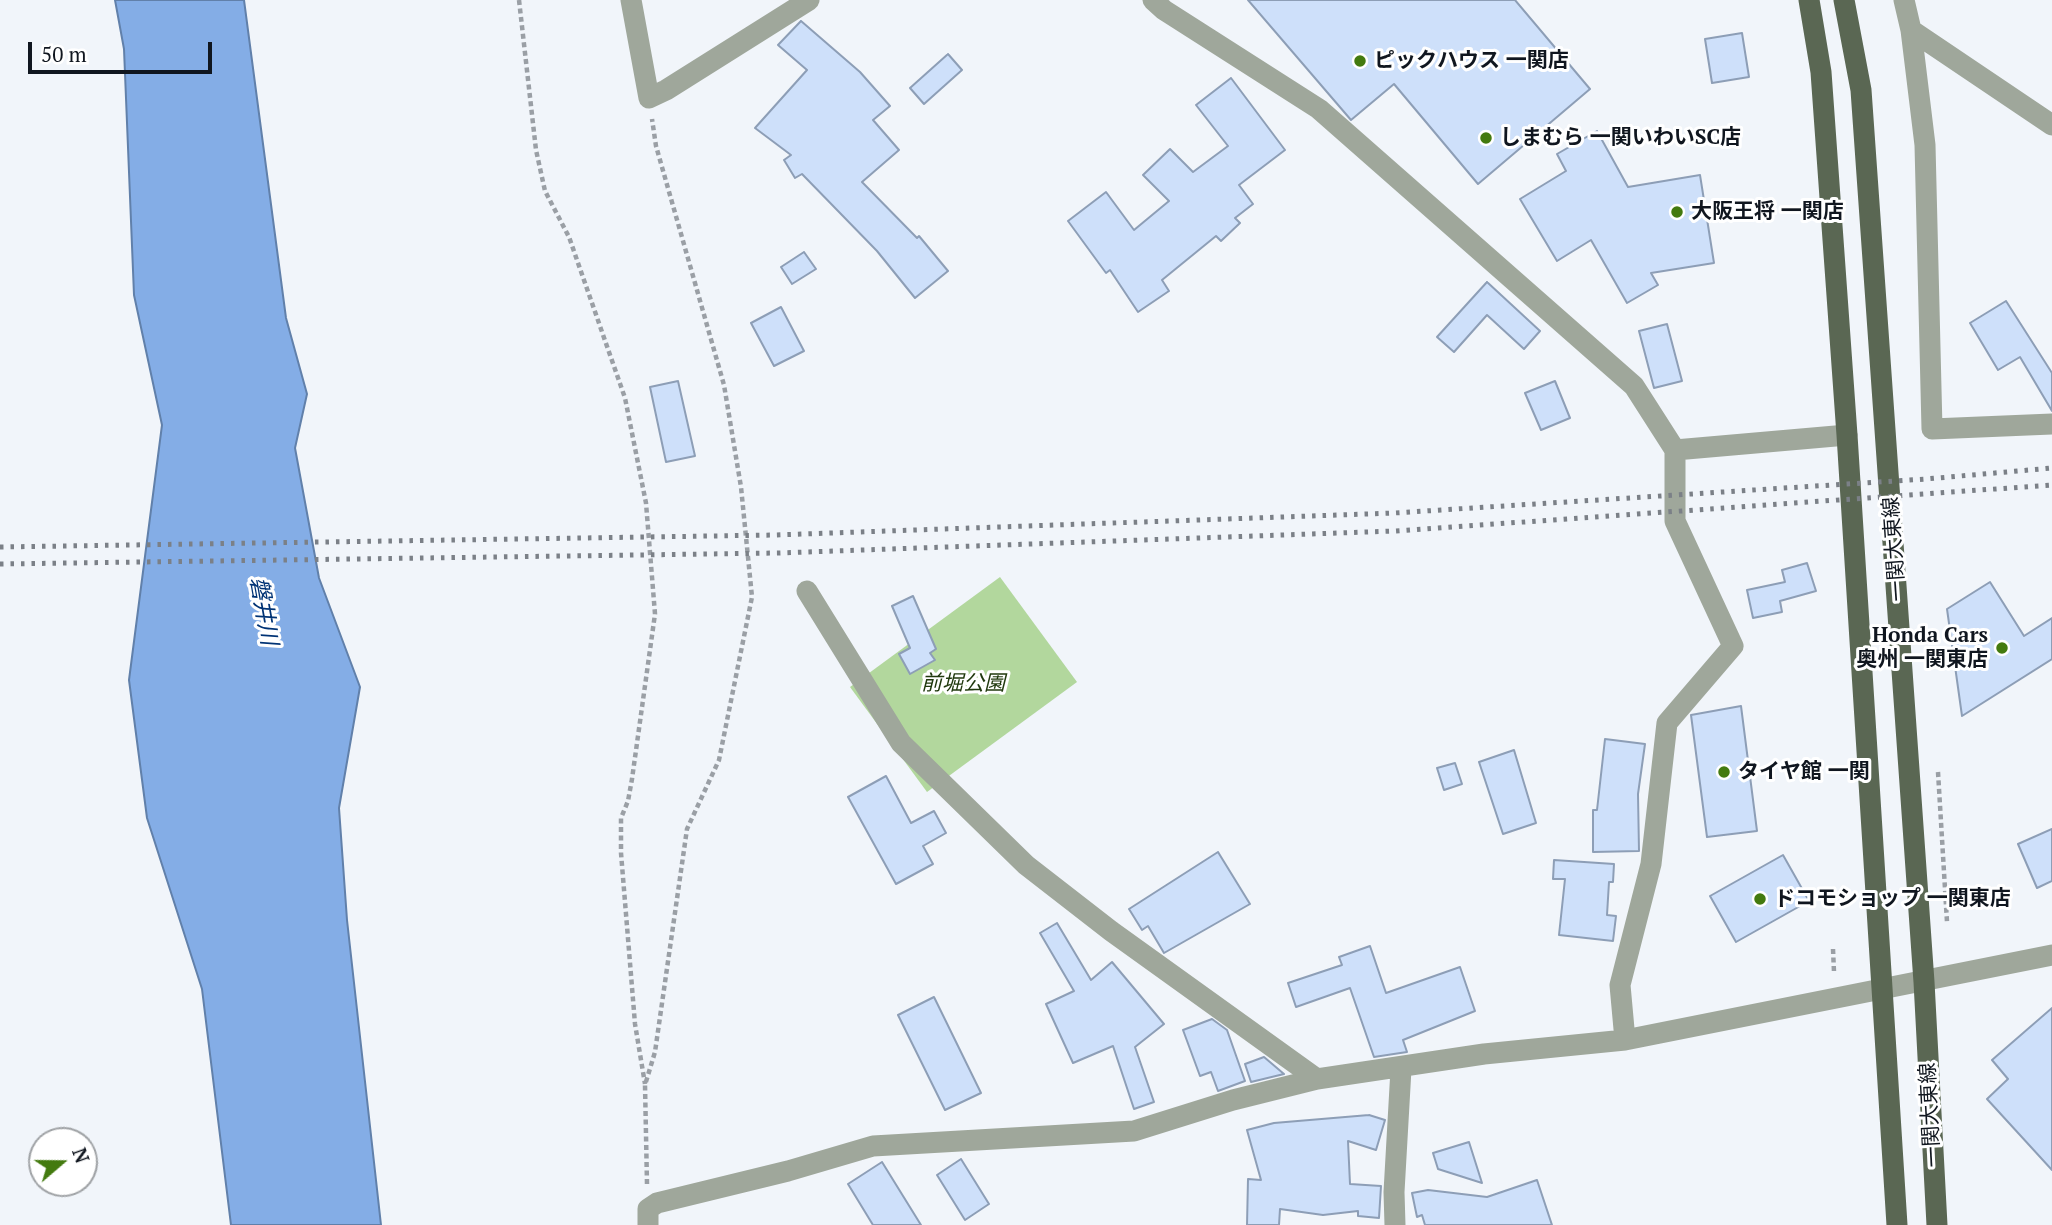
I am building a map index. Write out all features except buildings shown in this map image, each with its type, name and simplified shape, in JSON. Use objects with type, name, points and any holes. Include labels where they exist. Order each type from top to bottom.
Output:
[{"type":"main road","name":"一関大東線","points":[[1809,0],[1821,72],[1884,991],[1897,1225]]},
{"type":"main road","name":"一関大東線","points":[[1844,0],[1861,90],[1924,982],[1937,1225]]},
{"type":"street","points":[[631,0],[649,98],[809,0]]},
{"type":"street","points":[[1153,0],[1164,10],[1319,109],[1634,386],[1675,450],[1675,521],[1733,646],[1667,723],[1651,864],[1620,985],[1625,1040]]},
{"type":"street","points":[[1904,0],[1911,30],[1925,145],[1932,429],[2052,424]]},
{"type":"street","points":[[1911,30],[2052,125]]},
{"type":"street","points":[[1675,450],[1847,435]]},
{"type":"street","points":[[807,592],[901,743],[1026,865],[1111,931],[1317,1079]]},
{"type":"street","points":[[648,1217],[657,1203],[788,1171],[873,1146],[1134,1131],[1233,1100],[1317,1079],[1401,1069],[1484,1054],[1625,1040],[2052,956]]},
{"type":"street","points":[[1395,1225],[1394,1192],[1401,1069]]},
{"type":"path","points":[[519,0],[536,150],[545,191],[569,237],[625,398],[646,503],[655,614],[630,790],[621,818],[621,842],[635,1024],[645,1085],[648,1217]]},
{"type":"path","points":[[645,1085],[655,1052],[687,830],[719,760],[752,597],[741,488],[724,385],[656,146],[649,98]]},
{"type":"path","points":[[1938,772],[1947,922]]},
{"type":"path","points":[[1833,949],[1834,972]]},
{"type":"green space","name":"前堀公園","points":[[1000,577],[1077,682],[927,792],[850,687]]},
{"type":"water","name":"磐井川","points":[[115,0],[244,0],[286,318],[307,394],[295,448],[319,578],[360,687],[339,808],[347,920],[381,1225],[231,1225],[202,989],[147,818],[129,680],[162,425],[134,295],[124,49]]},
{"type":"railway","points":[[0,547],[775,535],[1394,513],[1926,479],[2052,468]]},
{"type":"railway","points":[[0,564],[777,553],[1395,531],[2052,485]]},
{"type":"place","name":"ピックハウス 一関店","points":[[1360,61]]},
{"type":"place","name":"しまむら 一関いわいSC店","points":[[1486,138]]},
{"type":"place","name":"大阪王将 一関店","points":[[1677,212]]},
{"type":"place","name":"Honda Cars 奥州 一関東店","points":[[2002,648]]},
{"type":"place","name":"タイヤ館 一関","points":[[1724,772]]},
{"type":"place","name":"ドコモショップ 一関東店","points":[[1760,899]]}]
